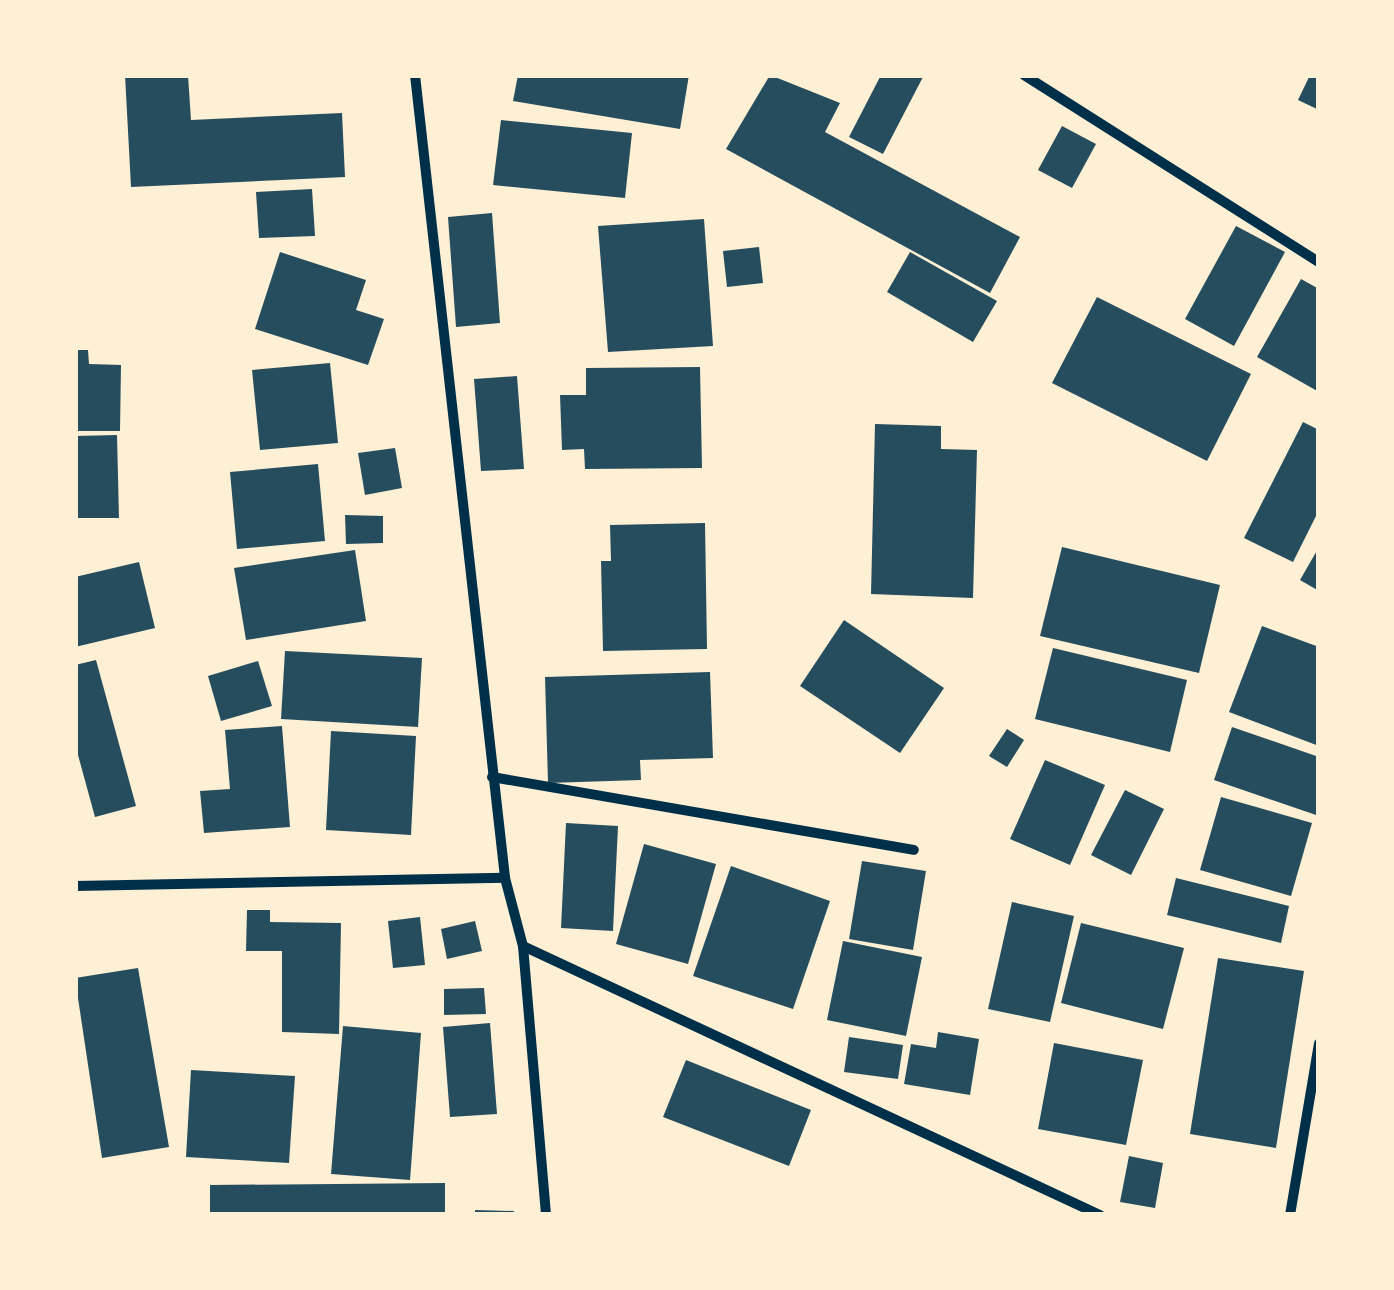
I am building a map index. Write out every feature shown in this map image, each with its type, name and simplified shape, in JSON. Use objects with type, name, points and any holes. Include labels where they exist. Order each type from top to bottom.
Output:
[{"type":"street","points":[[414,75],[492,777],[505,878],[523,946],[546,1215]]},
{"type":"street","points":[[1024,75],[1319,262]]},
{"type":"street","points":[[492,777],[914,850]]},
{"type":"street","points":[[75,886],[505,878]]},
{"type":"street","points":[[523,946],[1100,1215]]},
{"type":"street","points":[[1290,1215],[1319,1043]]},
{"type":"building","points":[[125,75],[188,75],[191,120],[342,113],[345,177],[131,187]]},
{"type":"building","points":[[518,75],[689,75],[680,129],[513,101]]},
{"type":"building","points":[[770,75],[840,103],[825,132],[1020,237],[990,293],[726,149]]},
{"type":"building","points":[[881,75],[924,75],[883,154],[849,137]]},
{"type":"building","points":[[1310,75],[1319,75],[1319,110],[1298,100]]},
{"type":"building","points":[[501,120],[632,133],[625,198],[493,185]]},
{"type":"building","points":[[1062,126],[1096,144],[1072,188],[1038,170]]},
{"type":"building","points":[[312,189],[315,236],[259,238],[256,192]]},
{"type":"building","points":[[492,213],[500,323],[456,327],[448,217]]},
{"type":"building","points":[[704,219],[713,346],[608,352],[598,226]]},
{"type":"building","points":[[1236,226],[1285,252],[1234,346],[1185,319]]},
{"type":"building","points":[[759,247],[763,283],[727,287],[723,251]]},
{"type":"building","points":[[280,252],[366,280],[356,310],[384,319],[368,365],[255,329]]},
{"type":"building","points":[[910,252],[997,301],[973,342],[887,292]]},
{"type":"building","points":[[1301,279],[1319,289],[1319,392],[1257,357]]},
{"type":"building","points":[[1097,297],[1251,374],[1207,461],[1052,383]]},
{"type":"building","points":[[75,350],[88,350],[89,364],[121,365],[120,431],[75,431]]},
{"type":"building","points":[[330,363],[338,443],[260,450],[252,370]]},
{"type":"building","points":[[700,367],[702,468],[585,469],[584,449],[562,450],[560,395],[586,395],[586,368]]},
{"type":"building","points":[[517,376],[524,469],[481,471],[474,379]]},
{"type":"building","points":[[1303,422],[1319,430],[1319,510],[1293,562],[1244,538]]},
{"type":"building","points":[[875,424],[941,426],[941,449],[977,450],[973,598],[871,594]]},
{"type":"building","points":[[117,435],[119,518],[75,518],[75,436]]},
{"type":"building","points":[[395,448],[402,488],[365,495],[358,453]]},
{"type":"building","points":[[318,464],[325,541],[237,549],[230,472]]},
{"type":"building","points":[[345,515],[383,516],[383,543],[346,544]]},
{"type":"building","points":[[705,523],[707,649],[603,651],[601,561],[611,561],[610,525]]},
{"type":"building","points":[[1062,547],[1220,585],[1199,673],[1040,636]]},
{"type":"building","points":[[1319,547],[1319,591],[1300,580]]},
{"type":"building","points":[[355,550],[366,621],[246,640],[234,568]]},
{"type":"building","points":[[139,562],[155,628],[75,647],[75,577]]},
{"type":"building","points":[[844,620],[944,688],[900,753],[800,686]]},
{"type":"building","points":[[1262,626],[1319,647],[1319,746],[1229,712]]},
{"type":"building","points":[[1053,648],[1187,680],[1170,752],[1035,719]]},
{"type":"building","points":[[285,651],[422,658],[418,727],[281,719]]},
{"type":"building","points":[[96,660],[136,806],[95,817],[75,744],[75,665]]},
{"type":"building","points":[[258,661],[272,706],[221,721],[208,676]]},
{"type":"building","points":[[710,672],[713,758],[640,760],[641,780],[548,783],[545,677]]},
{"type":"building","points":[[282,726],[290,827],[204,833],[200,791],[230,789],[225,730]]},
{"type":"building","points":[[1232,727],[1319,757],[1319,816],[1214,780]]},
{"type":"building","points":[[1007,729],[1024,740],[1007,767],[989,756]]},
{"type":"building","points":[[331,731],[416,736],[411,835],[326,830]]},
{"type":"building","points":[[1045,760],[1105,785],[1070,865],[1010,839]]},
{"type":"building","points":[[1125,790],[1164,809],[1131,875],[1091,855]]},
{"type":"building","points":[[1221,797],[1312,823],[1291,896],[1200,870]]},
{"type":"building","points":[[566,823],[618,826],[613,931],[561,928]]},
{"type":"building","points":[[644,844],[716,864],[688,964],[616,944]]},
{"type":"building","points":[[862,861],[926,871],[913,950],[849,939]]},
{"type":"building","points":[[731,866],[830,901],[793,1009],[693,976]]},
{"type":"building","points":[[1176,878],[1289,906],[1281,943],[1167,915]]},
{"type":"building","points":[[1012,902],[1074,916],[1050,1022],[988,1009]]},
{"type":"building","points":[[247,910],[270,910],[270,922],[341,923],[339,1034],[282,1032],[282,951],[246,951]]},
{"type":"building","points":[[420,917],[425,965],[393,968],[388,921]]},
{"type":"building","points":[[475,921],[482,951],[447,959],[441,929]]},
{"type":"building","points":[[1081,923],[1184,948],[1163,1029],[1061,1003]]},
{"type":"building","points":[[843,941],[922,957],[906,1036],[827,1020]]},
{"type":"building","points":[[1218,958],[1304,971],[1276,1148],[1190,1134]]},
{"type":"building","points":[[138,968],[169,1147],[102,1158],[75,978]]},
{"type":"building","points":[[484,988],[486,1014],[444,1015],[444,989]]},
{"type":"building","points":[[490,1023],[497,1114],[450,1117],[443,1027]]},
{"type":"building","points":[[343,1026],[421,1033],[410,1180],[331,1174]]},
{"type":"building","points":[[938,1032],[979,1039],[970,1095],[904,1084],[911,1044],[936,1048]]},
{"type":"building","points":[[849,1037],[903,1045],[898,1079],[844,1072]]},
{"type":"building","points":[[1054,1043],[1143,1060],[1126,1145],[1038,1129]]},
{"type":"building","points":[[686,1060],[811,1110],[789,1166],[663,1117]]},
{"type":"building","points":[[191,1070],[295,1076],[289,1163],[186,1157]]},
{"type":"building","points":[[1129,1156],[1163,1163],[1155,1208],[1120,1202]]},
{"type":"building","points":[[445,1183],[445,1215],[210,1215],[210,1185]]},
{"type":"building","points":[[475,1210],[514,1211],[514,1215],[475,1215]]}]
